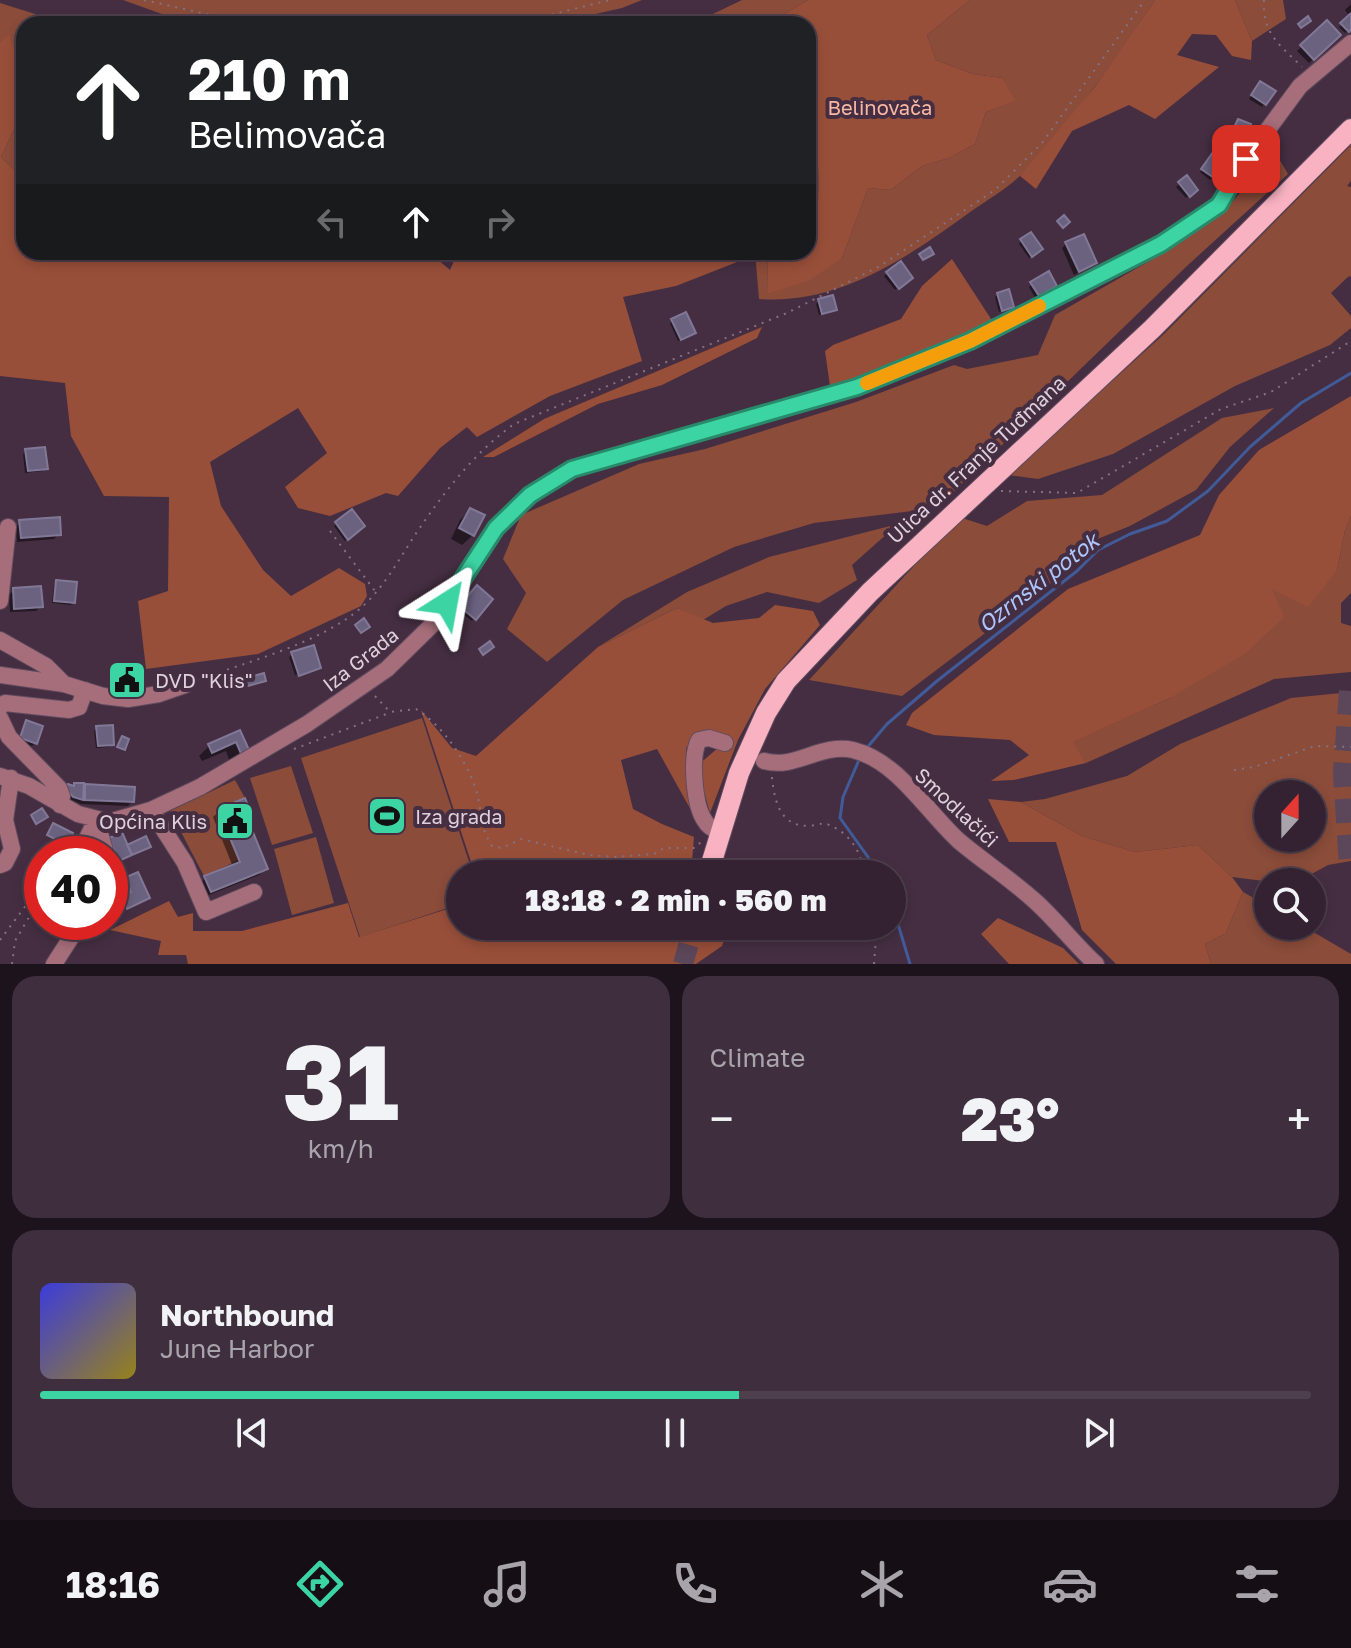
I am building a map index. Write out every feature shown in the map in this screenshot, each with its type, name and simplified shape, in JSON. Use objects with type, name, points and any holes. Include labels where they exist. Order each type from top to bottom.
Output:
[{"type":"main road","name":"Ulica dr. Franje Tuđmana","points":[[711,860],[716,830],[752,742],[786,681],[870,592],[1152,329],[1351,129]]},
{"type":"street","name":"Iza Grada","points":[[96,820],[118,820],[151,810],[200,787],[307,724],[387,669],[434,623],[496,528],[530,495],[572,469],[857,387],[970,341],[1161,244],[1219,205],[1246,159],[1300,86],[1351,43]]},
{"type":"street","points":[[0,601],[5,534]]},
{"type":"street","points":[[0,640],[46,666],[64,684]]},
{"type":"street","points":[[0,675],[64,684],[103,696],[128,699],[159,694],[185,685]]},
{"type":"street","points":[[0,707],[5,703],[69,710],[79,707],[85,690]]},
{"type":"street","points":[[0,718],[4,736],[59,788],[62,796],[60,805]]},
{"type":"street","points":[[716,830],[701,815],[692,760],[699,740],[709,738],[725,743]]},
{"type":"street","name":"Smodlačići","points":[[770,763],[831,748],[854,751],[881,762],[958,839],[1040,905],[1096,964]]},
{"type":"street","points":[[0,865],[5,863],[12,849],[5,820],[5,777],[96,820]]},
{"type":"street","points":[[151,810],[185,863],[206,912],[254,892]]},
{"type":"street","points":[[88,836],[96,820]]},
{"type":"street","points":[[96,820],[101,836]]},
{"type":"street","points":[[54,964],[69,940]]},
{"type":"path","points":[[144,0],[215,16]]},
{"type":"path","points":[[545,16],[610,0]]},
{"type":"path","points":[[185,685],[289,647],[348,618],[376,592],[459,475],[487,443],[514,424],[787,313],[880,266],[995,190],[1042,143],[1145,0]]},
{"type":"path","points":[[1264,0],[1265,24],[1270,34],[1311,77]]},
{"type":"path","points":[[975,491],[1077,493],[1221,409],[1271,392],[1351,341]]},
{"type":"path","points":[[330,531],[376,592]]},
{"type":"path","points":[[365,684],[390,712]]},
{"type":"path","points":[[289,751],[390,712],[416,709],[432,719],[466,765],[476,790],[481,828],[492,846],[502,848],[521,839],[589,855],[615,857],[654,854],[664,848],[695,848],[716,830]]},
{"type":"path","points":[[1234,770],[1254,767],[1315,746],[1351,747]]},
{"type":"path","points":[[770,763],[774,799],[782,815],[792,823],[809,827],[824,823],[848,834],[862,860]]},
{"type":"path","points":[[0,940],[24,906]]},
{"type":"path","points":[[12,964],[15,941],[24,926]]},
{"type":"path","points":[[874,964],[876,940]]},
{"type":"shaded area","points":[[123,0],[642,0],[586,16],[167,16]]},
{"type":"shaded area","points":[[742,0],[808,0],[781,16],[709,16]]},
{"type":"shaded area","points":[[970,0],[1155,0],[1076,112],[1041,154],[1005,189],[873,274],[818,294],[789,299],[759,299],[756,260],[768,260],[767,294],[842,258],[868,188],[891,190],[922,166],[949,158],[975,144],[986,112],[1014,101],[1003,78],[973,74],[936,60],[927,35]]},
{"type":"shaded area","points":[[1235,0],[1283,0],[1286,19],[1252,41]]},
{"type":"shaded area","points":[[0,3],[41,16],[16,16],[16,55],[9,35],[0,42]]},
{"type":"shaded area","points":[[16,126],[16,171],[1,157]]},
{"type":"shaded area","points":[[1351,145],[1351,181],[1347,186],[1351,187],[1351,277],[1331,293],[1351,316],[1351,328],[1330,345],[1235,386],[1113,454],[1038,479],[1008,475],[1164,334]]},
{"type":"shaded area","points":[[1275,152],[1288,174],[1188,265],[937,508],[814,523],[734,547],[623,600],[547,662],[507,629],[526,593],[503,559],[521,515],[639,464],[705,449],[856,402],[954,365],[967,369],[1038,355],[1055,315],[1172,248],[1226,209]]},
{"type":"shaded area","points":[[816,166],[819,168],[816,205]]},
{"type":"shaded area","points":[[1274,408],[1230,447],[1196,490],[1130,526],[1095,540],[1066,572],[902,696],[809,680],[959,517],[987,526],[1027,501],[1102,495],[1222,418]]},
{"type":"shaded area","points":[[1351,516],[1351,593],[1341,603],[1341,623],[1351,626],[1351,672],[1274,679],[1086,763],[1072,742],[1170,698],[1271,588],[1337,570]]},
{"type":"shaded area","points":[[898,524],[852,565],[857,580],[819,603],[767,592],[726,606],[703,620],[677,608],[598,647],[687,592],[769,557]]},
{"type":"shaded area","points":[[1351,692],[1351,861],[1323,868],[1254,868],[1254,880],[1232,877],[1198,845],[1135,852],[1082,836],[1021,802],[1045,799],[1127,776],[1180,744],[1291,698]]},
{"type":"shaded area","name":"Iza grada","points":[[422,718],[468,860],[446,860],[446,909],[360,937],[301,758]]},
{"type":"shaded area","points":[[291,766],[313,833],[272,845],[250,778]]},
{"type":"shaded area","points":[[235,780],[245,798],[219,809],[239,860],[204,876],[170,811]]},
{"type":"shaded area","points":[[316,837],[334,903],[292,915],[274,849]]},
{"type":"shaded area","points":[[1243,892],[1254,898],[1254,940],[1326,939],[1351,954],[1351,964],[1211,964],[1205,944],[1226,933]]},
{"type":"green space","name":"Belinovača","points":[[808,0],[970,0],[927,35],[936,60],[973,74],[1003,78],[1015,101],[986,112],[975,144],[949,158],[922,166],[891,190],[868,188],[842,258],[810,280],[767,294],[768,260],[816,260],[819,169],[816,167],[816,16],[781,16]]},
{"type":"green space","points":[[1155,0],[1235,0],[1252,41],[1251,60],[1232,56],[1216,35],[1192,34],[1177,55],[1219,67],[1155,119],[1129,105],[1072,131],[1036,189],[1020,176],[1094,88]]},
{"type":"green space","points":[[9,34],[16,54],[16,126],[1,157],[16,171],[16,260],[438,260],[450,270],[454,260],[742,260],[676,286],[623,297],[642,361],[550,396],[477,437],[467,427],[440,448],[398,496],[386,493],[330,516],[298,508],[285,487],[327,453],[298,408],[210,462],[221,506],[263,570],[291,596],[339,568],[365,584],[367,596],[361,606],[258,654],[146,669],[138,601],[168,591],[169,497],[104,496],[71,436],[65,383],[0,376],[0,42]]},
{"type":"green space","points":[[952,259],[993,322],[851,381],[830,386],[825,351],[833,345],[901,319],[922,286]]},
{"type":"green space","points":[[762,327],[757,338],[662,385],[598,404],[494,457],[483,457],[544,419]]},
{"type":"green space","points":[[1351,396],[1351,516],[1337,570],[1308,607],[1272,589],[1284,617],[1246,653],[1170,698],[1073,742],[1086,763],[1014,780],[991,781],[1029,755],[1010,740],[934,735],[906,725],[912,713],[1068,589],[1200,535],[1219,495],[1259,450]]},
{"type":"green space","points":[[775,605],[813,611],[820,625],[765,689],[738,740],[710,813],[697,766],[726,741],[698,738],[686,748],[692,812],[657,749],[621,760],[633,809],[694,837],[692,860],[470,860],[421,710],[452,748],[476,756],[598,647],[677,608],[713,623],[759,618]]},
{"type":"green space","points":[[988,799],[1021,802],[1082,836],[1135,852],[1198,845],[1232,877],[1243,892],[1226,933],[1205,944],[1211,964],[1116,964],[1082,930],[1056,842],[1009,842]]},
{"type":"green space","points":[[169,901],[178,917],[193,913],[193,931],[242,931],[348,903],[359,937],[446,909],[446,940],[724,940],[722,946],[696,964],[188,964],[186,955],[158,955],[161,941],[128,934],[128,921]]},
{"type":"green space","points":[[998,918],[1063,948],[1079,964],[1009,964],[981,934]]},
{"type":"building","points":[[1351,13],[1351,30],[1349,32],[1340,23]]},
{"type":"building","points":[[1308,16],[1311,21],[1301,28],[1298,24]]},
{"type":"building","points":[[1327,20],[1341,35],[1314,60],[1300,45]]},
{"type":"building","points":[[1260,81],[1276,91],[1266,105],[1251,95]]},
{"type":"building","points":[[1238,119],[1251,124],[1245,140],[1231,134]]},
{"type":"building","points":[[1221,141],[1234,151],[1214,178],[1201,169]]},
{"type":"building","points":[[1187,175],[1198,190],[1190,197],[1178,182]]},
{"type":"building","points":[[1064,215],[1070,222],[1063,228],[1057,221]]},
{"type":"building","points":[[1031,232],[1043,249],[1032,257],[1020,239]]},
{"type":"building","points":[[1084,234],[1097,263],[1079,272],[1065,242]]},
{"type":"building","points":[[930,247],[934,254],[923,260],[919,254]]},
{"type":"building","points":[[901,261],[913,278],[899,289],[886,272]]},
{"type":"building","points":[[1049,271],[1057,286],[1039,296],[1030,282]]},
{"type":"building","points":[[1009,289],[1014,307],[1002,311],[997,293]]},
{"type":"building","points":[[833,295],[837,310],[822,314],[818,299]]},
{"type":"building","points":[[686,312],[696,333],[681,340],[671,319]]},
{"type":"building","points":[[45,447],[48,469],[28,471],[25,449]]},
{"type":"building","points":[[470,508],[485,515],[474,536],[459,528]]},
{"type":"building","points":[[352,509],[365,526],[348,540],[335,522]]},
{"type":"building","points":[[60,517],[61,535],[21,538],[19,520]]},
{"type":"building","points":[[56,580],[77,582],[75,603],[54,601]]},
{"type":"building","points":[[477,585],[493,599],[476,620],[459,606]]},
{"type":"building","points":[[41,586],[43,607],[14,609],[13,588]]},
{"type":"building","points":[[364,618],[370,627],[361,633],[355,625]]},
{"type":"building","points":[[490,641],[494,647],[483,655],[479,649]]},
{"type":"building","points":[[314,645],[321,668],[299,676],[291,652]]},
{"type":"building","name":"DVD \"Klis\"","points":[[120,670],[134,670],[134,690],[120,690]]},
{"type":"building","points":[[264,673],[266,681],[237,689],[235,681]]},
{"type":"building","points":[[26,720],[43,726],[37,744],[20,738]]},
{"type":"building","points":[[113,725],[114,745],[98,746],[96,726]]},
{"type":"building","points":[[240,730],[250,752],[242,756],[236,742],[212,753],[208,744]]},
{"type":"building","points":[[122,736],[129,739],[125,750],[117,747]]},
{"type":"building","points":[[74,783],[84,783],[83,800],[73,797],[66,788],[68,784],[74,786]]},
{"type":"building","points":[[85,784],[135,787],[134,802],[85,800]]},
{"type":"building","points":[[245,798],[251,813],[246,815],[268,869],[211,892],[204,876],[240,862],[218,809]]},
{"type":"building","points":[[42,808],[48,817],[36,824],[31,815]]},
{"type":"building","points":[[53,823],[73,833],[72,836],[47,835]]},
{"type":"building","points":[[146,836],[151,847],[132,855],[128,845]]},
{"type":"building","points":[[138,872],[150,898],[128,909],[128,894],[131,892],[128,876]]},
{"type":"waterway","name":"Ozrnski potok","points":[[865,750],[887,724],[937,681],[1077,571],[1098,550],[1167,521],[1208,491],[1250,447],[1301,403],[1351,373]]},
{"type":"waterway","name":"Ozrnski potok","points":[[859,760],[843,797],[840,818],[869,860]]},
{"type":"waterway","name":"Ozrnski potok","points":[[903,940],[910,964]]},
{"type":"tunnel","points":[[1351,691],[1345,774],[1351,865]]},
{"type":"tunnel","points":[[683,964],[690,940]]},
{"type":"slow traffic","points":[[867,383],[970,341],[1039,306]]},
{"type":"place","name":"DVD \"Klis\"","points":[[127,680]]},
{"type":"place","name":"Iza grada","points":[[387,816]]},
{"type":"place","name":"Općina Klis","points":[[235,821]]},
{"type":"route","points":[[447,603],[496,528],[530,495],[572,469],[857,387],[970,341],[1161,244],[1219,205],[1246,159]]}]
